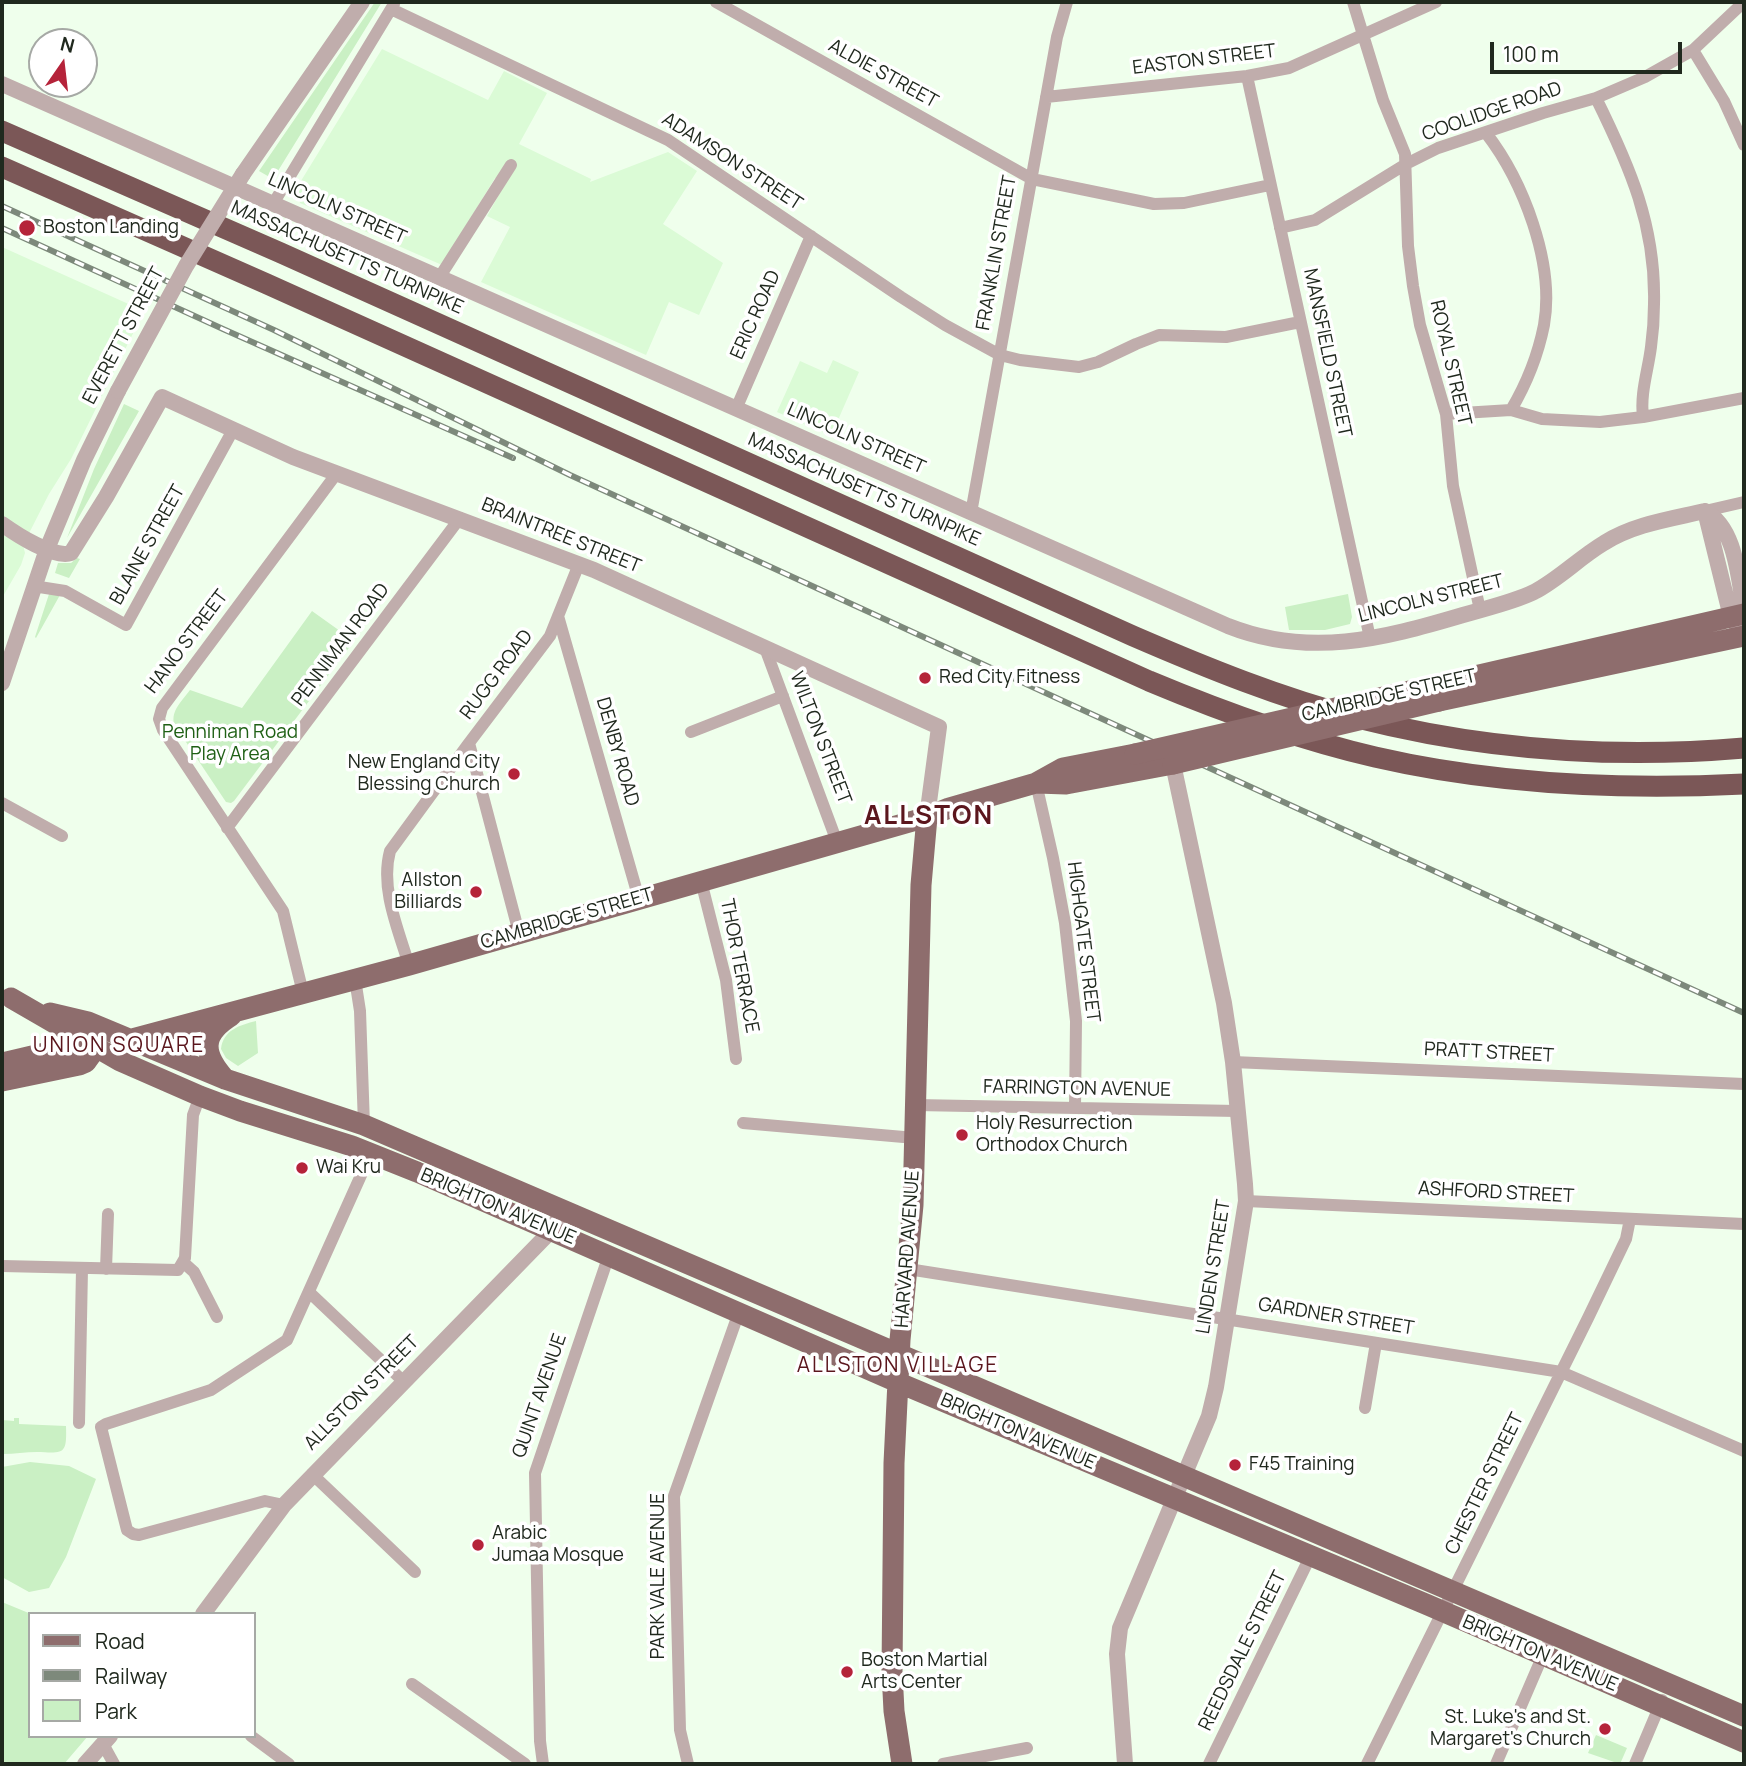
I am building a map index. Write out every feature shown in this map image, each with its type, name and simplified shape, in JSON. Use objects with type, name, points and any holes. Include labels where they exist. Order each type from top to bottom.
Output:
[{"type":"highway","name":"MASSACHUSETTS TURNPIKE","points":[[2,131],[281,253],[1133,636],[1255,686],[1368,720],[1493,743],[1611,752],[1744,748]]},
{"type":"highway","points":[[2,167],[1194,700],[1283,732],[1375,757],[1466,774],[1547,783],[1639,786],[1744,784]]},
{"type":"highway","points":[[1547,783],[1616,776],[1744,772]]},
{"type":"main road","name":"CAMBRIDGE STREET","points":[[4,1074],[66,1048],[96,1048],[237,1012],[927,817],[1036,783],[1063,768],[1135,754],[1740,613]]},
{"type":"main road","name":"CAMBRIDGE STREET","points":[[1036,783],[1066,784],[1170,768],[1439,701],[1744,636]]},
{"type":"main road","name":"HARVARD AVENUE","points":[[902,1764],[894,1711],[891,1646],[897,1382],[913,1205],[920,885],[927,817]]},
{"type":"main road","name":"BRIGHTON AVENUE","points":[[6,996],[51,1013],[88,1022],[225,1079],[364,1125],[1744,1716]]},
{"type":"main road","name":"BRIGHTON AVENUE","points":[[6,996],[120,1061],[200,1096],[371,1153],[897,1382],[1443,1611],[1744,1742]]},
{"type":"main road","points":[[225,1079],[209,1058],[208,1043],[218,1025],[237,1012]]},
{"type":"street","name":"EVERETT STREET","points":[[2,683],[47,549],[84,460],[118,391],[181,274],[243,174],[362,2]]},
{"type":"street","name":"ALDIE STREET","points":[[716,2],[1032,179],[1154,204],[1184,203],[1270,185]]},
{"type":"street","points":[[737,13],[744,2]]},
{"type":"street","name":"ROYAL STREET","points":[[1353,2],[1406,164],[1408,246],[1413,286],[1420,326],[1446,414],[1453,486],[1480,610]]},
{"type":"street","name":"EASTON STREET","points":[[1046,97],[1247,76],[1289,68],[1436,2]]},
{"type":"street","name":"COOLIDGE ROAD","points":[[1280,228],[1314,220],[1437,148],[1597,98],[1646,77],[1693,50],[1744,2]]},
{"type":"street","name":"FRANKLIN STREET","points":[[971,513],[1062,4]]},
{"type":"street","points":[[273,204],[393,5]]},
{"type":"street","name":"ADAMSON STREET","points":[[393,5],[668,140],[945,325],[1000,355],[1079,367],[1098,362],[1159,335],[1226,337],[1300,322]]},
{"type":"street","points":[[1693,50],[1724,101],[1744,145]]},
{"type":"street","name":"MANSFIELD STREET","points":[[1247,76],[1370,638]]},
{"type":"street","name":"LINCOLN STREET","points":[[2,84],[1246,633],[1295,644],[1322,645],[1420,628],[1517,600],[1536,591],[1600,545],[1624,533],[1705,511]]},
{"type":"street","points":[[1597,98],[1637,187],[1652,256],[1654,303],[1651,347],[1642,393],[1643,417]]},
{"type":"street","points":[[1486,133],[1504,157],[1526,204],[1540,252],[1545,292],[1544,323],[1535,360],[1511,410]]},
{"type":"street","points":[[439,278],[511,165]]},
{"type":"street","name":"ERIC ROAD","points":[[736,409],[811,236]]},
{"type":"street","name":"BRAINTREE STREET","points":[[47,549],[64,555],[74,550],[162,397],[280,452],[579,564],[939,727],[927,817]]},
{"type":"street","points":[[1446,414],[1511,410],[1542,419],[1600,422],[1643,417],[1744,398]]},
{"type":"street","name":"BLAINE STREET","points":[[33,586],[65,591],[126,625],[233,430]]},
{"type":"street","name":"HANO STREET","points":[[303,993],[283,911],[163,730],[159,719],[160,711],[337,473]]},
{"type":"street","points":[[1744,502],[1705,511],[1740,613],[1744,636]]},
{"type":"street","name":"PENNIMAN ROAD","points":[[227,828],[460,519]]},
{"type":"street","points":[[2,524],[47,549]]},
{"type":"street","name":"RUGG ROAD","points":[[519,933],[470,743],[550,636],[579,564]]},
{"type":"street","name":"DENBY ROAD","points":[[558,616],[639,899]]},
{"type":"street","name":"WILTON STREET","points":[[765,648],[837,842]]},
{"type":"street","points":[[691,732],[783,696]]},
{"type":"street","points":[[409,965],[386,884],[386,866],[390,850],[470,743]]},
{"type":"street","name":"LINDEN STREET","points":[[1125,1764],[1117,1654],[1120,1628],[1214,1401],[1246,1201],[1233,1062],[1214,954],[1170,768]]},
{"type":"street","name":"HIGHGATE STREET","points":[[1036,783],[1065,923],[1076,1021],[1075,1108]]},
{"type":"street","points":[[2,803],[62,836]]},
{"type":"street","name":"THOR TERRACE","points":[[701,881],[726,980],[736,1059]]},
{"type":"street","points":[[355,979],[360,1011],[364,1125]]},
{"type":"street","name":"PRATT STREET","points":[[1233,1062],[1744,1084]]},
{"type":"street","points":[[183,1265],[193,1115],[200,1096]]},
{"type":"street","name":"FARRINGTON AVENUE","points":[[916,1105],[1237,1111]]},
{"type":"street","points":[[743,1123],[915,1138]]},
{"type":"street","points":[[284,1505],[265,1500],[139,1535],[133,1534],[127,1530],[101,1432],[102,1427],[211,1390],[287,1340],[371,1153]]},
{"type":"street","name":"ASHFORD STREET","points":[[1246,1201],[1744,1224]]},
{"type":"street","name":"ALLSTON STREET","points":[[204,1612],[284,1505],[552,1230],[562,1210]]},
{"type":"street","points":[[106,1269],[108,1214]]},
{"type":"street","name":"CHESTER STREET","points":[[1367,1764],[1626,1239],[1630,1219]]},
{"type":"street","name":"QUINT AVENUE","points":[[543,1764],[540,1741],[535,1473],[609,1255]]},
{"type":"street","points":[[2,1266],[174,1271],[183,1265]]},
{"type":"street","points":[[183,1265],[194,1272],[217,1317]]},
{"type":"street","points":[[79,1423],[82,1269]]},
{"type":"street","name":"GARDNER STREET","points":[[908,1269],[1561,1372],[1744,1451]]},
{"type":"street","points":[[309,1292],[403,1381]]},
{"type":"street","name":"PARK VALE AVENUE","points":[[688,1764],[681,1730],[674,1496],[739,1312]]},
{"type":"street","points":[[1365,1408],[1376,1343]]},
{"type":"street","points":[[312,1474],[415,1572]]},
{"type":"street","name":"REEDSDALE STREET","points":[[1209,1764],[1311,1555]]},
{"type":"street","points":[[1496,1764],[1552,1634]]},
{"type":"street","points":[[412,1684],[525,1764]]},
{"type":"street","points":[[1635,1764],[1669,1684]]},
{"type":"street","points":[[254,1738],[289,1764]]},
{"type":"street","points":[[85,1764],[106,1740]]},
{"type":"street","points":[[106,1740],[114,1764]]},
{"type":"street","points":[[943,1764],[1027,1748]]},
{"type":"shaded area","points":[[382,49],[488,100],[504,71],[547,93],[519,144],[591,179],[590,182],[668,152],[697,171],[663,224],[723,263],[699,315],[669,302],[646,355],[481,282],[510,227],[487,216],[505,184],[495,178],[442,265],[300,203],[296,189]]},
{"type":"shaded area","name":"Boston Landing","points":[[2,247],[144,311],[71,459],[49,494],[23,545],[25,553],[21,565],[2,598]]},
{"type":"shaded area","points":[[833,360],[859,372],[831,436],[777,412],[800,361],[827,373]]},
{"type":"green space","points":[[375,2],[382,2],[273,179],[259,171]]},
{"type":"green space","points":[[124,404],[139,411],[67,538],[94,469]]},
{"type":"green space","points":[[77,558],[80,559],[69,578],[55,573],[58,563],[71,563]]},
{"type":"green space","points":[[49,594],[60,595],[36,638],[35,637]]},
{"type":"green space","points":[[1348,594],[1352,617],[1350,624],[1325,630],[1289,630],[1285,607]]},
{"type":"green space","name":"Penniman Road Play Area","points":[[312,611],[354,641],[234,801],[226,802],[174,724],[176,710],[190,690],[242,708]]},
{"type":"green space","name":"UNION SQUARE","points":[[256,1021],[258,1053],[238,1066],[226,1058],[221,1049],[222,1043],[233,1029]]},
{"type":"green space","points":[[14,1418],[19,1418],[19,1424],[66,1426],[64,1447],[58,1452],[3,1454],[2,1420],[14,1421]]},
{"type":"green space","points":[[30,1462],[69,1466],[96,1479],[66,1557],[49,1588],[29,1592],[2,1577],[2,1467]]},
{"type":"green space","points":[[2,1602],[28,1613],[28,1738],[86,1738],[64,1764],[2,1764]]},
{"type":"green space","points":[[1596,1735],[1627,1748],[1620,1764],[1588,1753]]},
{"type":"railway","points":[[2,206],[274,330],[570,475],[1744,1013]]},
{"type":"railway","points":[[2,228],[513,458]]},
{"type":"place","name":"Boston Landing","points":[[27,228]]},
{"type":"place","name":"Red City Fitness","points":[[925,678]]},
{"type":"place","name":"New England City Blessing Church","points":[[514,774]]},
{"type":"place","name":"Allston Billiards","points":[[476,892]]},
{"type":"place","name":"Holy Resurrection Orthodox Church","points":[[962,1135]]},
{"type":"place","name":"Wai Kru","points":[[302,1168]]},
{"type":"place","name":"F45 Training","points":[[1235,1465]]},
{"type":"place","name":"Arabic Jumaa Mosque","points":[[478,1545]]},
{"type":"place","name":"Boston Martial Arts Center","points":[[847,1672]]},
{"type":"place","name":"St. Luke's and St. Margaret's Church","points":[[1605,1729]]},
{"type":"district","name":"ALLSTON","points":[[929,817]]},
{"type":"district","name":"UNION SQUARE","points":[[119,1046]]},
{"type":"district","name":"ALLSTON VILLAGE","points":[[898,1366]]}]
